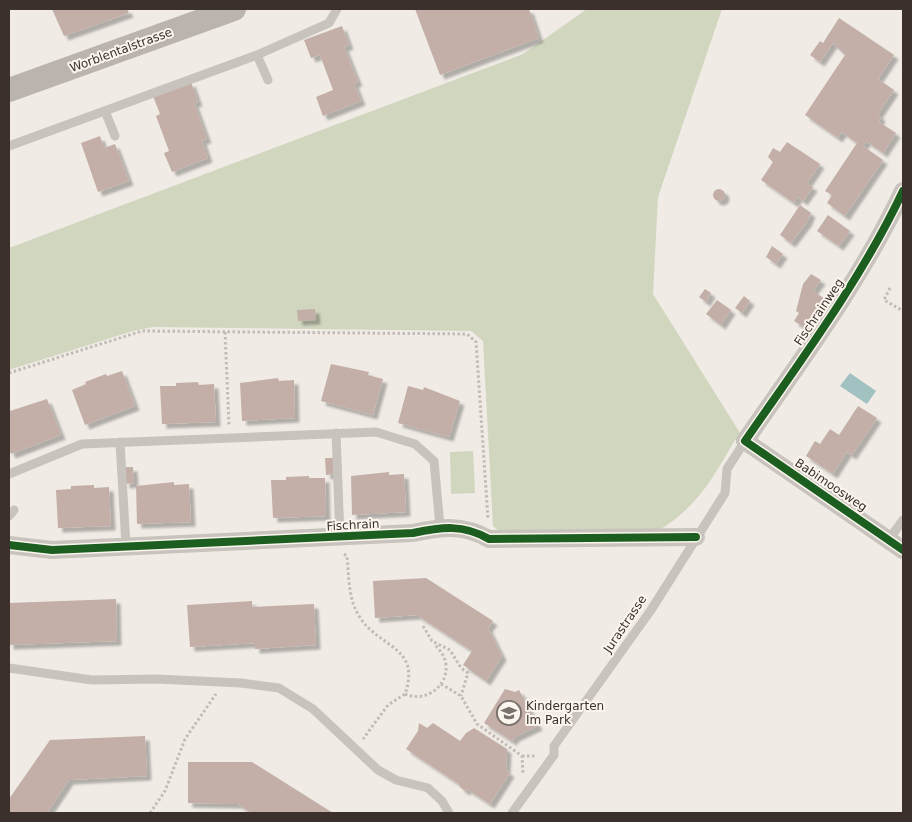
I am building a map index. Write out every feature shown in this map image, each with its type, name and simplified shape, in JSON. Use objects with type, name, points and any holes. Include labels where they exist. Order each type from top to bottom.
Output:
[{"type":"main road","name":"Worblentalstrasse","points":[[9,90],[234,9]]},
{"type":"street","name":"Fischrainweg","points":[[745,441],[845,295],[888,223],[903,192]]},
{"type":"street","name":"Babimoosweg","points":[[745,441],[890,538],[903,550]]},
{"type":"street","name":"Fischrain","points":[[9,545],[52,550],[413,533],[440,527],[473,530],[489,539],[696,537]]},
{"type":"lane","points":[[9,146],[257,55],[329,23],[336,9]]},
{"type":"lane","points":[[257,55],[268,80]]},
{"type":"lane","points":[[105,111],[115,136]]},
{"type":"lane","points":[[9,474],[82,444],[376,432],[416,444],[434,461],[440,527]]},
{"type":"lane","points":[[336,433],[340,537]]},
{"type":"lane","name":"Jurastrasse","points":[[512,813],[554,756],[554,746],[651,610],[725,493],[727,469],[745,441]]},
{"type":"lane","points":[[120,442],[126,546]]},
{"type":"lane","points":[[890,538],[903,520]]},
{"type":"lane","points":[[9,668],[92,680],[157,679],[224,682],[279,688],[313,709],[371,765],[386,775],[428,788],[442,801],[449,813]]},
{"type":"path","points":[[890,288],[884,300],[903,311]]},
{"type":"path","points":[[9,373],[142,331],[467,334],[476,342],[489,539]]},
{"type":"path","points":[[225,332],[230,438]]},
{"type":"path","points":[[340,537],[342,550],[347,556],[350,596],[355,608],[368,628],[396,648],[406,660],[410,682],[406,694],[388,705],[363,739],[352,745]]},
{"type":"path","points":[[406,694],[417,697],[424,696],[437,689],[445,676],[444,658],[423,626]]},
{"type":"path","points":[[432,641],[450,650],[461,668],[468,673],[462,696]]},
{"type":"path","points":[[150,813],[164,791],[185,739],[224,682]]},
{"type":"path","points":[[441,684],[462,696],[477,724],[522,756],[524,797]]},
{"type":"green space","points":[[587,9],[722,9],[658,197],[653,294],[745,441],[735,440],[711,480],[693,503],[670,523],[656,532],[501,533],[493,526],[483,341],[471,331],[153,327],[133,331],[9,370],[9,248],[523,54]]},
{"type":"green space","points":[[473,451],[475,493],[451,494],[450,452]]},
{"type":"water","points":[[850,373],[876,391],[867,404],[840,386]]},
{"type":"building","points":[[52,9],[127,9],[129,13],[64,36]]},
{"type":"building","points":[[415,9],[529,9],[539,38],[440,75]]},
{"type":"building","points":[[839,18],[894,55],[878,79],[894,90],[878,114],[881,117],[879,122],[896,133],[883,153],[866,141],[863,146],[883,160],[845,216],[827,203],[832,195],[825,191],[857,143],[842,132],[838,138],[805,115],[845,55],[833,43],[820,62],[810,55],[820,41],[823,43]]},
{"type":"building","points":[[342,26],[349,45],[344,47],[358,82],[354,83],[361,101],[323,116],[316,97],[333,90],[320,55],[311,58],[304,40]]},
{"type":"building","points":[[191,82],[198,102],[194,103],[207,139],[202,140],[208,158],[172,172],[164,153],[169,151],[156,116],[160,114],[153,96]]},
{"type":"building","points":[[100,136],[104,148],[115,144],[129,181],[98,192],[81,143]]},
{"type":"building","points":[[787,142],[820,164],[807,183],[813,187],[803,201],[798,197],[794,203],[761,180],[773,162],[768,157],[773,148],[780,152]]},
{"type":"building","points":[[717,189],[721,189],[725,195],[721,201],[717,201],[713,197],[713,193]]},
{"type":"building","points":[[800,205],[811,213],[807,222],[791,243],[780,235]]},
{"type":"building","points":[[828,215],[850,231],[839,246],[817,231]]},
{"type":"building","points":[[772,246],[783,254],[776,264],[766,257]]},
{"type":"building","points":[[811,274],[821,280],[813,291],[828,301],[808,330],[794,321],[799,313],[796,311],[803,284]]},
{"type":"building","points":[[705,289],[711,293],[706,302],[699,297]]},
{"type":"building","points":[[744,296],[750,301],[742,313],[735,308]]},
{"type":"building","points":[[717,300],[731,310],[721,325],[706,314]]},
{"type":"building","points":[[315,309],[316,320],[298,321],[297,310]]},
{"type":"building","points":[[331,364],[369,372],[368,375],[383,379],[373,415],[321,401]]},
{"type":"building","points":[[122,371],[135,406],[85,425],[72,390],[86,384],[85,382],[106,374],[107,376]]},
{"type":"building","points":[[278,378],[279,381],[294,380],[295,418],[242,421],[240,383]]},
{"type":"building","points":[[198,382],[199,385],[214,384],[216,422],[162,424],[160,386],[176,386],[176,383]]},
{"type":"building","points":[[408,386],[423,390],[424,387],[460,401],[449,437],[398,423]]},
{"type":"building","points":[[47,399],[61,435],[11,454],[9,449],[10,411]]},
{"type":"building","points":[[858,406],[877,418],[852,455],[847,452],[833,474],[806,456],[815,441],[820,444],[830,429],[839,435]]},
{"type":"building","points":[[325,458],[333,458],[334,474],[326,475]]},
{"type":"building","points":[[125,467],[133,467],[134,483],[125,484]]},
{"type":"building","points":[[389,472],[389,475],[404,474],[406,512],[352,515],[351,476]]},
{"type":"building","points":[[309,476],[309,478],[325,478],[326,516],[273,518],[271,480],[286,480],[286,477]]},
{"type":"building","points":[[174,482],[174,485],[189,484],[191,522],[137,524],[136,486]]},
{"type":"building","points":[[94,485],[94,488],[109,487],[111,526],[58,528],[56,490],[71,489],[71,486]]},
{"type":"building","points":[[426,578],[493,621],[488,628],[502,656],[486,681],[463,665],[472,651],[417,615],[375,618],[373,581]]},
{"type":"building","points":[[116,599],[117,641],[9,645],[9,603]]},
{"type":"building","points":[[252,601],[252,607],[314,604],[316,645],[255,649],[255,643],[190,647],[187,605]]},
{"type":"building","points":[[505,689],[515,692],[519,690],[538,726],[515,737],[512,741],[484,723]]},
{"type":"building","points":[[419,723],[427,728],[433,723],[460,741],[466,733],[474,728],[507,749],[506,770],[510,773],[490,804],[467,789],[465,791],[459,784],[406,749],[418,731]]},
{"type":"building","points":[[145,736],[147,776],[69,780],[47,813],[9,813],[9,799],[50,740]]},
{"type":"building","points":[[188,762],[252,762],[333,813],[251,813],[238,804],[188,803]]},
{"type":"cycle path","points":[[903,191],[849,288],[809,350],[745,441],[903,550]]},
{"type":"cycle path","points":[[9,545],[52,550],[413,533],[443,528],[470,531],[489,539],[696,537]]},
{"type":"place","name":"Kindergarten Im Park","points":[[509,713]]}]
